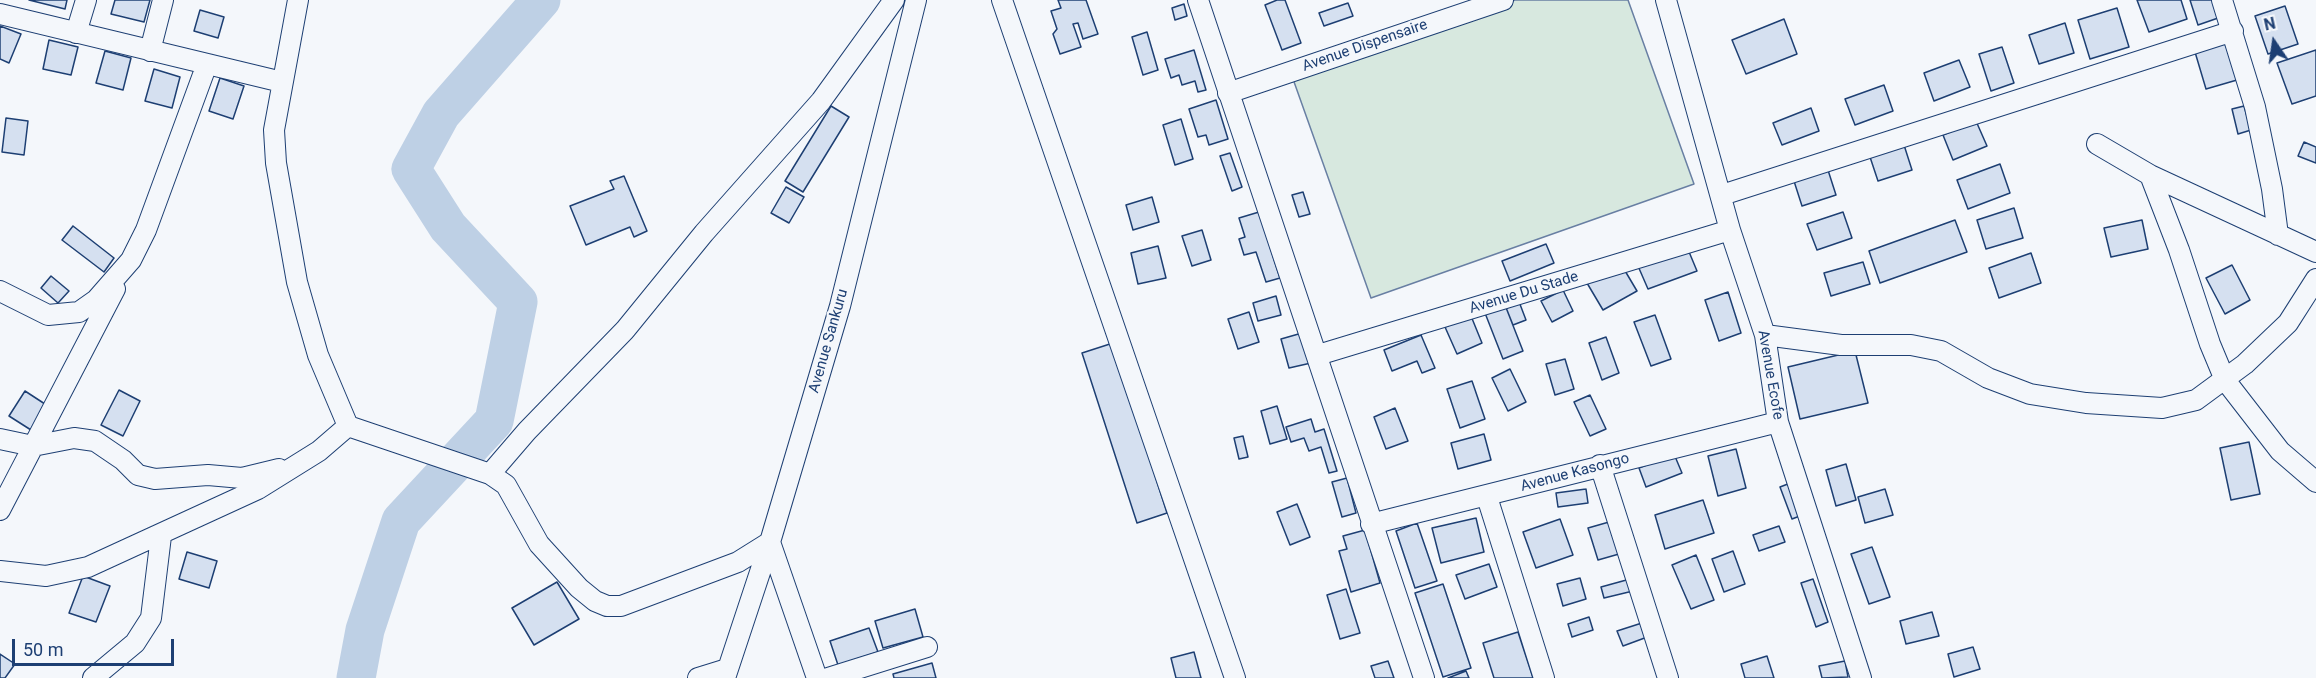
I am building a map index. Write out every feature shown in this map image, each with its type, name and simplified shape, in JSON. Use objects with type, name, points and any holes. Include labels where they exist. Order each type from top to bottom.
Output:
[{"type":"street","points":[[76,33],[86,0]]},
{"type":"street","points":[[150,51],[163,0]]},
{"type":"street","points":[[298,0],[274,130],[276,163],[297,282],[318,355],[348,426],[490,474],[506,485],[539,544],[560,568],[596,602],[608,606],[621,606],[738,562],[770,542],[817,678]]},
{"type":"street","points":[[490,474],[527,431],[625,330],[704,232],[821,101],[894,0]]},
{"type":"street","name":"Avenue Sankuru","points":[[726,674],[770,542],[840,306],[916,0]]},
{"type":"street","points":[[1002,0],[1235,678]]},
{"type":"street","points":[[1198,0],[1424,678]]},
{"type":"street","name":"Avenue Dispensaire","points":[[1228,93],[1503,0]]},
{"type":"street","name":"Avenue Ecofe","points":[[1666,0],[1722,195],[1730,231],[1765,334],[1778,422],[1861,678]]},
{"type":"street","points":[[2222,0],[2261,131],[2278,236]]},
{"type":"street","points":[[0,14],[282,82]]},
{"type":"street","points":[[1722,195],[2233,31]]},
{"type":"street","points":[[0,510],[130,260],[166,180],[207,64]]},
{"type":"street","points":[[2097,144],[2150,175],[2316,252]]},
{"type":"street","points":[[2150,175],[2225,380],[2280,451],[2316,482]]},
{"type":"street","name":"Avenue Du Stade","points":[[1318,355],[1730,231]]},
{"type":"street","points":[[0,291],[48,315],[80,312],[96,300],[130,260]]},
{"type":"street","points":[[1765,334],[1841,345],[1911,345],[1941,351],[2007,387],[2030,394],[2086,403],[2162,408],[2196,400],[2225,380],[2288,323],[2316,279]]},
{"type":"street","name":"Avenue Kasongo","points":[[1371,524],[1487,497],[1600,465],[1778,422]]},
{"type":"street","points":[[0,571],[46,576],[88,567],[161,536],[258,489],[319,451],[348,426]]},
{"type":"street","points":[[0,439],[33,446],[74,438],[95,441],[123,460],[138,475],[155,479],[208,475],[242,478],[269,473],[319,451]]},
{"type":"street","points":[[1600,465],[1668,678]]},
{"type":"street","points":[[1487,497],[1544,678]]},
{"type":"street","points":[[93,678],[135,643],[151,618],[161,536]]},
{"type":"street","points":[[828,678],[927,647]]},
{"type":"street","points":[[698,678],[726,674]]},
{"type":"shaded area","points":[[1515,0],[1628,0],[1694,184],[1371,298],[1293,79]]},
{"type":"building","points":[[29,0],[67,0],[65,9]]},
{"type":"building","points":[[115,0],[150,0],[144,22],[111,14]]},
{"type":"building","points":[[1058,0],[1086,0],[1098,34],[1083,39],[1078,23],[1073,24],[1081,47],[1060,54],[1053,34],[1057,29],[1051,11],[1061,8]]},
{"type":"building","points":[[1277,0],[1285,0],[1301,43],[1282,50],[1265,5]]},
{"type":"building","points":[[2137,0],[2181,0],[2187,19],[2149,32]]},
{"type":"building","points":[[2190,0],[2216,0],[2221,17],[2198,25]]},
{"type":"building","points":[[1348,3],[1353,16],[1324,26],[1319,13]]},
{"type":"building","points":[[1184,4],[1187,16],[1175,20],[1172,8]]},
{"type":"building","points":[[2285,6],[2298,44],[2268,54],[2255,16]]},
{"type":"building","points":[[2117,8],[2129,47],[2090,59],[2078,20]]},
{"type":"building","points":[[200,10],[224,17],[218,38],[194,31]]},
{"type":"building","points":[[1784,19],[1797,54],[1746,74],[1732,40]]},
{"type":"building","points":[[2065,23],[2074,53],[2039,64],[2029,35]]},
{"type":"building","points":[[0,26],[21,34],[9,63],[0,59]]},
{"type":"building","points":[[1147,32],[1158,70],[1143,75],[1132,37]]},
{"type":"building","points":[[49,40],[78,47],[71,75],[43,69]]},
{"type":"building","points":[[2225,42],[2237,80],[2206,89],[2195,52]]},
{"type":"building","points":[[2002,47],[2014,83],[1991,91],[1979,54]]},
{"type":"building","points":[[1194,50],[1206,90],[1198,92],[1195,81],[1182,85],[1179,75],[1171,78],[1165,59]]},
{"type":"building","points":[[2316,50],[2316,96],[2292,104],[2277,63]]},
{"type":"building","points":[[105,51],[131,58],[123,90],[96,83]]},
{"type":"building","points":[[1959,60],[1970,87],[1934,101],[1924,73]]},
{"type":"building","points":[[154,69],[180,77],[172,108],[145,101]]},
{"type":"building","points":[[220,78],[244,86],[233,119],[209,111]]},
{"type":"building","points":[[1884,85],[1893,111],[1855,125],[1845,99]]},
{"type":"building","points":[[1216,100],[1228,139],[1209,145],[1206,135],[1198,137],[1189,109]]},
{"type":"building","points":[[831,106],[849,117],[803,192],[785,181]]},
{"type":"building","points":[[2244,106],[2251,130],[2238,134],[2232,109]]},
{"type":"building","points":[[1811,108],[1819,131],[1782,145],[1773,123]]},
{"type":"building","points":[[6,118],[28,121],[24,155],[2,152]]},
{"type":"building","points":[[1181,119],[1193,159],[1175,165],[1163,125]]},
{"type":"building","points":[[1976,121],[1987,146],[1953,160],[1943,135]]},
{"type":"building","points":[[2304,142],[2316,147],[2316,163],[2298,156]]},
{"type":"building","points":[[1904,145],[1912,170],[1878,181],[1870,157]]},
{"type":"building","points":[[1230,153],[1242,187],[1232,191],[1220,156]]},
{"type":"building","points":[[2000,164],[2010,193],[1968,209],[1957,180]]},
{"type":"building","points":[[1827,167],[1836,195],[1802,206],[1793,178]]},
{"type":"building","points":[[624,176],[647,231],[634,237],[630,227],[586,245],[570,206],[614,189],[610,181]]},
{"type":"building","points":[[786,187],[804,197],[789,223],[771,213]]},
{"type":"building","points":[[1303,192],[1310,214],[1299,217],[1292,195]]},
{"type":"building","points":[[1152,197],[1159,222],[1133,230],[1126,205]]},
{"type":"building","points":[[2014,208],[2023,238],[1986,249],[1977,220]]},
{"type":"building","points":[[1259,212],[1280,278],[1266,282],[1256,252],[1244,255],[1239,239],[1245,237],[1239,218]]},
{"type":"building","points":[[1843,212],[1852,238],[1817,250],[1807,224]]},
{"type":"building","points":[[1955,220],[1967,252],[1880,283],[1869,251]]},
{"type":"building","points":[[2142,220],[2148,249],[2111,257],[2104,228]]},
{"type":"building","points":[[73,226],[114,258],[104,272],[62,240]]},
{"type":"building","points":[[1202,230],[1211,260],[1192,266],[1182,236]]},
{"type":"building","points":[[1546,244],[1554,263],[1510,281],[1502,261]]},
{"type":"building","points":[[1158,246],[1166,278],[1138,284],[1131,253]]},
{"type":"building","points":[[1687,247],[1697,271],[1648,289],[1638,266]]},
{"type":"building","points":[[2031,253],[2041,283],[1999,298],[1989,268]]},
{"type":"building","points":[[1863,262],[1870,284],[1831,296],[1824,273]]},
{"type":"building","points":[[1621,264],[1637,291],[1603,310],[1587,283]]},
{"type":"building","points":[[2232,265],[2250,300],[2225,314],[2206,278]]},
{"type":"building","points":[[51,276],[69,291],[58,303],[41,288]]},
{"type":"building","points":[[1563,290],[1573,311],[1552,322],[1541,301]]},
{"type":"building","points":[[1728,292],[1741,333],[1719,341],[1705,300]]},
{"type":"building","points":[[1276,296],[1281,315],[1258,321],[1253,303]]},
{"type":"building","points":[[1518,299],[1526,320],[1513,325],[1505,305]]},
{"type":"building","points":[[1505,305],[1523,351],[1503,359],[1485,313]]},
{"type":"building","points":[[1249,312],[1259,342],[1238,349],[1228,319]]},
{"type":"building","points":[[1655,315],[1671,359],[1651,366],[1634,322]]},
{"type":"building","points":[[1471,316],[1482,343],[1457,354],[1445,327]]},
{"type":"building","points":[[1302,333],[1311,363],[1289,368],[1281,339]]},
{"type":"building","points":[[1421,335],[1435,368],[1422,373],[1417,361],[1392,371],[1384,350]]},
{"type":"building","points":[[1606,337],[1619,373],[1602,380],[1589,343]]},
{"type":"building","points":[[1113,343],[1167,513],[1137,523],[1082,353]]},
{"type":"building","points":[[1855,351],[1868,403],[1800,419],[1788,367]]},
{"type":"building","points":[[1565,359],[1574,389],[1555,395],[1546,364]]},
{"type":"building","points":[[1510,369],[1526,402],[1508,411],[1492,378]]},
{"type":"building","points":[[1472,381],[1485,419],[1460,428],[1447,389]]},
{"type":"building","points":[[119,390],[140,401],[123,436],[101,425]]},
{"type":"building","points":[[25,391],[48,406],[31,430],[9,416]]},
{"type":"building","points":[[1590,395],[1606,429],[1590,436],[1574,402]]},
{"type":"building","points":[[1277,406],[1287,439],[1270,444],[1261,411]]},
{"type":"building","points":[[1395,408],[1408,441],[1386,449],[1374,417]]},
{"type":"building","points":[[1311,419],[1315,432],[1324,429],[1337,471],[1329,473],[1321,447],[1309,451],[1304,438],[1291,442],[1286,427]]},
{"type":"building","points":[[1484,434],[1491,460],[1458,469],[1451,443]]},
{"type":"building","points":[[1243,436],[1248,457],[1239,459],[1234,438]]},
{"type":"building","points":[[2249,442],[2260,494],[2231,500],[2220,448]]},
{"type":"building","points":[[1736,449],[1746,488],[1718,496],[1708,456]]},
{"type":"building","points":[[1674,454],[1682,473],[1646,487],[1639,468]]},
{"type":"building","points":[[1846,464],[1856,500],[1836,506],[1826,470]]},
{"type":"building","points":[[1347,478],[1356,513],[1342,517],[1332,482]]},
{"type":"building","points":[[1793,482],[1805,514],[1792,519],[1780,487]]},
{"type":"building","points":[[1586,489],[1588,503],[1558,507],[1556,493]]},
{"type":"building","points":[[1885,489],[1893,515],[1865,523],[1858,497]]},
{"type":"building","points":[[1703,500],[1714,533],[1665,549],[1655,515]]},
{"type":"building","points":[[1297,504],[1310,537],[1290,545],[1277,512]]},
{"type":"building","points":[[1476,518],[1484,552],[1441,563],[1432,528]]},
{"type":"building","points":[[1560,519],[1573,555],[1536,568],[1523,532]]},
{"type":"building","points":[[1609,522],[1619,554],[1598,560],[1588,528]]},
{"type":"building","points":[[1417,523],[1437,581],[1415,588],[1396,531]]},
{"type":"building","points":[[1779,526],[1785,542],[1759,551],[1753,535]]},
{"type":"building","points":[[1365,530],[1380,583],[1351,592],[1339,551],[1347,549],[1343,536]]},
{"type":"building","points":[[1872,547],[1890,597],[1869,604],[1851,554]]},
{"type":"building","points":[[1733,551],[1745,584],[1724,592],[1712,559]]},
{"type":"building","points":[[187,552],[217,561],[209,588],[179,579]]},
{"type":"building","points":[[1696,555],[1714,600],[1691,609],[1672,565]]},
{"type":"building","points":[[1489,564],[1497,587],[1465,599],[1456,575]]},
{"type":"building","points":[[83,576],[110,586],[96,622],[69,613]]},
{"type":"building","points":[[1580,578],[1586,599],[1563,606],[1557,584]]},
{"type":"building","points":[[1630,579],[1633,591],[1604,598],[1601,587]]},
{"type":"building","points":[[1813,579],[1828,622],[1816,627],[1801,583]]},
{"type":"building","points":[[557,582],[579,619],[534,645],[512,608]]},
{"type":"building","points":[[1443,584],[1471,668],[1443,677],[1415,593]]},
{"type":"building","points":[[1346,589],[1360,633],[1340,639],[1327,595]]},
{"type":"building","points":[[915,609],[923,637],[883,648],[875,621]]},
{"type":"building","points":[[1932,612],[1939,636],[1906,644],[1900,621]]},
{"type":"building","points":[[1589,617],[1593,630],[1572,637],[1568,624]]},
{"type":"building","points":[[1645,622],[1650,636],[1623,646],[1617,631]]},
{"type":"building","points":[[869,628],[878,652],[838,665],[830,641]]},
{"type":"building","points":[[1518,632],[1533,678],[1494,678],[1483,643]]},
{"type":"building","points":[[1973,647],[1980,669],[1954,677],[1948,654]]},
{"type":"building","points":[[1194,652],[1201,678],[1176,678],[1171,658]]},
{"type":"building","points":[[0,654],[15,664],[5,678],[0,678]]},
{"type":"building","points":[[1767,656],[1774,678],[1745,678],[1741,664]]},
{"type":"building","points":[[1388,661],[1394,678],[1375,678],[1371,666]]},
{"type":"building","points":[[1845,661],[1848,677],[1822,678],[1819,666]]},
{"type":"building","points":[[932,663],[936,678],[894,678],[893,674]]},
{"type":"building","points":[[1466,671],[1469,678],[1448,678]]},
{"type":"waterway","points":[[356,678],[365,630],[401,521],[494,421],[518,302],[448,227],[411,169],[441,114],[541,0]]}]
